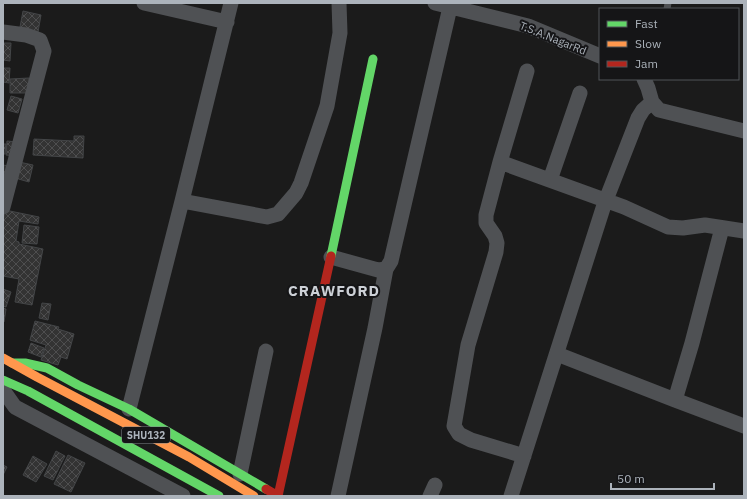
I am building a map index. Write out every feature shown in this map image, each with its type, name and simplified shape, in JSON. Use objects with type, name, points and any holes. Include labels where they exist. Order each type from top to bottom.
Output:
[{"type":"street","points":[[144,3],[227,22]]},
{"type":"street","points":[[129,409],[231,3]]},
{"type":"street","points":[[182,201],[267,217],[278,214],[296,193],[301,183],[327,106],[340,33],[339,3]]},
{"type":"street","name":"T.S.A.NagarRd","points":[[435,3],[450,5],[528,26],[599,56]]},
{"type":"street","points":[[338,496],[375,328],[386,269],[392,261],[450,5]]},
{"type":"street","points":[[3,32],[26,35],[40,40],[44,51],[3,207]]},
{"type":"street","points":[[12,363],[25,363],[47,368],[78,385],[129,409],[278,496],[331,257],[372,59]]},
{"type":"street","points":[[524,456],[471,440],[459,434],[454,426],[468,345],[496,252],[497,243],[495,236],[486,223],[486,215],[527,71]]},
{"type":"street","points":[[644,80],[648,88],[652,107]]},
{"type":"street","points":[[550,180],[580,93]]},
{"type":"street","points":[[652,107],[744,131]]},
{"type":"street","points":[[511,496],[601,212],[638,118],[652,107]]},
{"type":"street","points":[[500,162],[624,207],[668,227],[683,228],[705,225],[744,231]]},
{"type":"street","points":[[675,400],[692,343],[722,228]]},
{"type":"street","points":[[331,257],[378,270],[386,269]]},
{"type":"street","points":[[240,474],[266,351]]},
{"type":"street","points":[[557,354],[744,426]]},
{"type":"street","name":"SHU132","points":[[3,358],[189,457],[254,496]]},
{"type":"street","name":"SHU132","points":[[3,380],[28,391],[219,496]]},
{"type":"street","points":[[3,390],[15,407],[182,496]]},
{"type":"building","points":[[23,11],[41,15],[38,32],[20,27]]},
{"type":"building","points":[[3,43],[11,43],[10,61],[3,60]]},
{"type":"building","points":[[3,68],[10,68],[9,83],[3,82]]},
{"type":"building","points":[[29,78],[29,93],[10,93],[10,79]]},
{"type":"building","points":[[11,96],[22,99],[18,113],[7,110]]},
{"type":"building","points":[[74,136],[84,136],[83,158],[33,155],[34,139],[74,141]]},
{"type":"building","points":[[7,141],[17,142],[16,156],[6,155]]},
{"type":"building","points":[[3,144],[6,144],[5,154],[3,154]]},
{"type":"building","points":[[19,162],[33,165],[29,182],[15,178]]},
{"type":"building","points":[[3,165],[9,166],[3,184]]},
{"type":"building","points":[[5,210],[39,217],[38,224],[19,221],[16,241],[19,242],[19,244],[43,249],[32,305],[15,302],[19,279],[3,276],[3,222]]},
{"type":"building","points":[[24,225],[39,227],[37,244],[22,243]]},
{"type":"building","points":[[3,289],[11,292],[6,307],[3,306]]},
{"type":"building","points":[[42,303],[51,304],[48,320],[39,318]]},
{"type":"building","points":[[3,308],[6,309],[4,322],[3,322]]},
{"type":"building","points":[[35,321],[59,327],[58,329],[74,334],[67,359],[61,357],[58,365],[41,360],[46,345],[30,340]]},
{"type":"building","points":[[31,343],[44,348],[41,357],[28,352]]},
{"type":"building","points":[[56,451],[65,456],[53,480],[44,476]]},
{"type":"building","points":[[68,455],[85,463],[71,492],[54,484]]},
{"type":"building","points":[[33,456],[47,464],[36,482],[23,475]]},
{"type":"building","points":[[3,465],[7,467],[3,475]]},
{"type":"traffic: fast","points":[[331,256],[373,59]]},
{"type":"traffic: fast","points":[[12,363],[25,363],[47,368],[78,385],[129,409],[266,489]]},
{"type":"traffic: fast","points":[[3,380],[28,391],[219,496]]},
{"type":"traffic: slow","points":[[3,358],[189,457],[254,496]]},
{"type":"traffic: jam","points":[[266,489],[278,496],[331,256]]},
{"type":"district","name":"CRAWFORD","points":[[334,290]]}]
